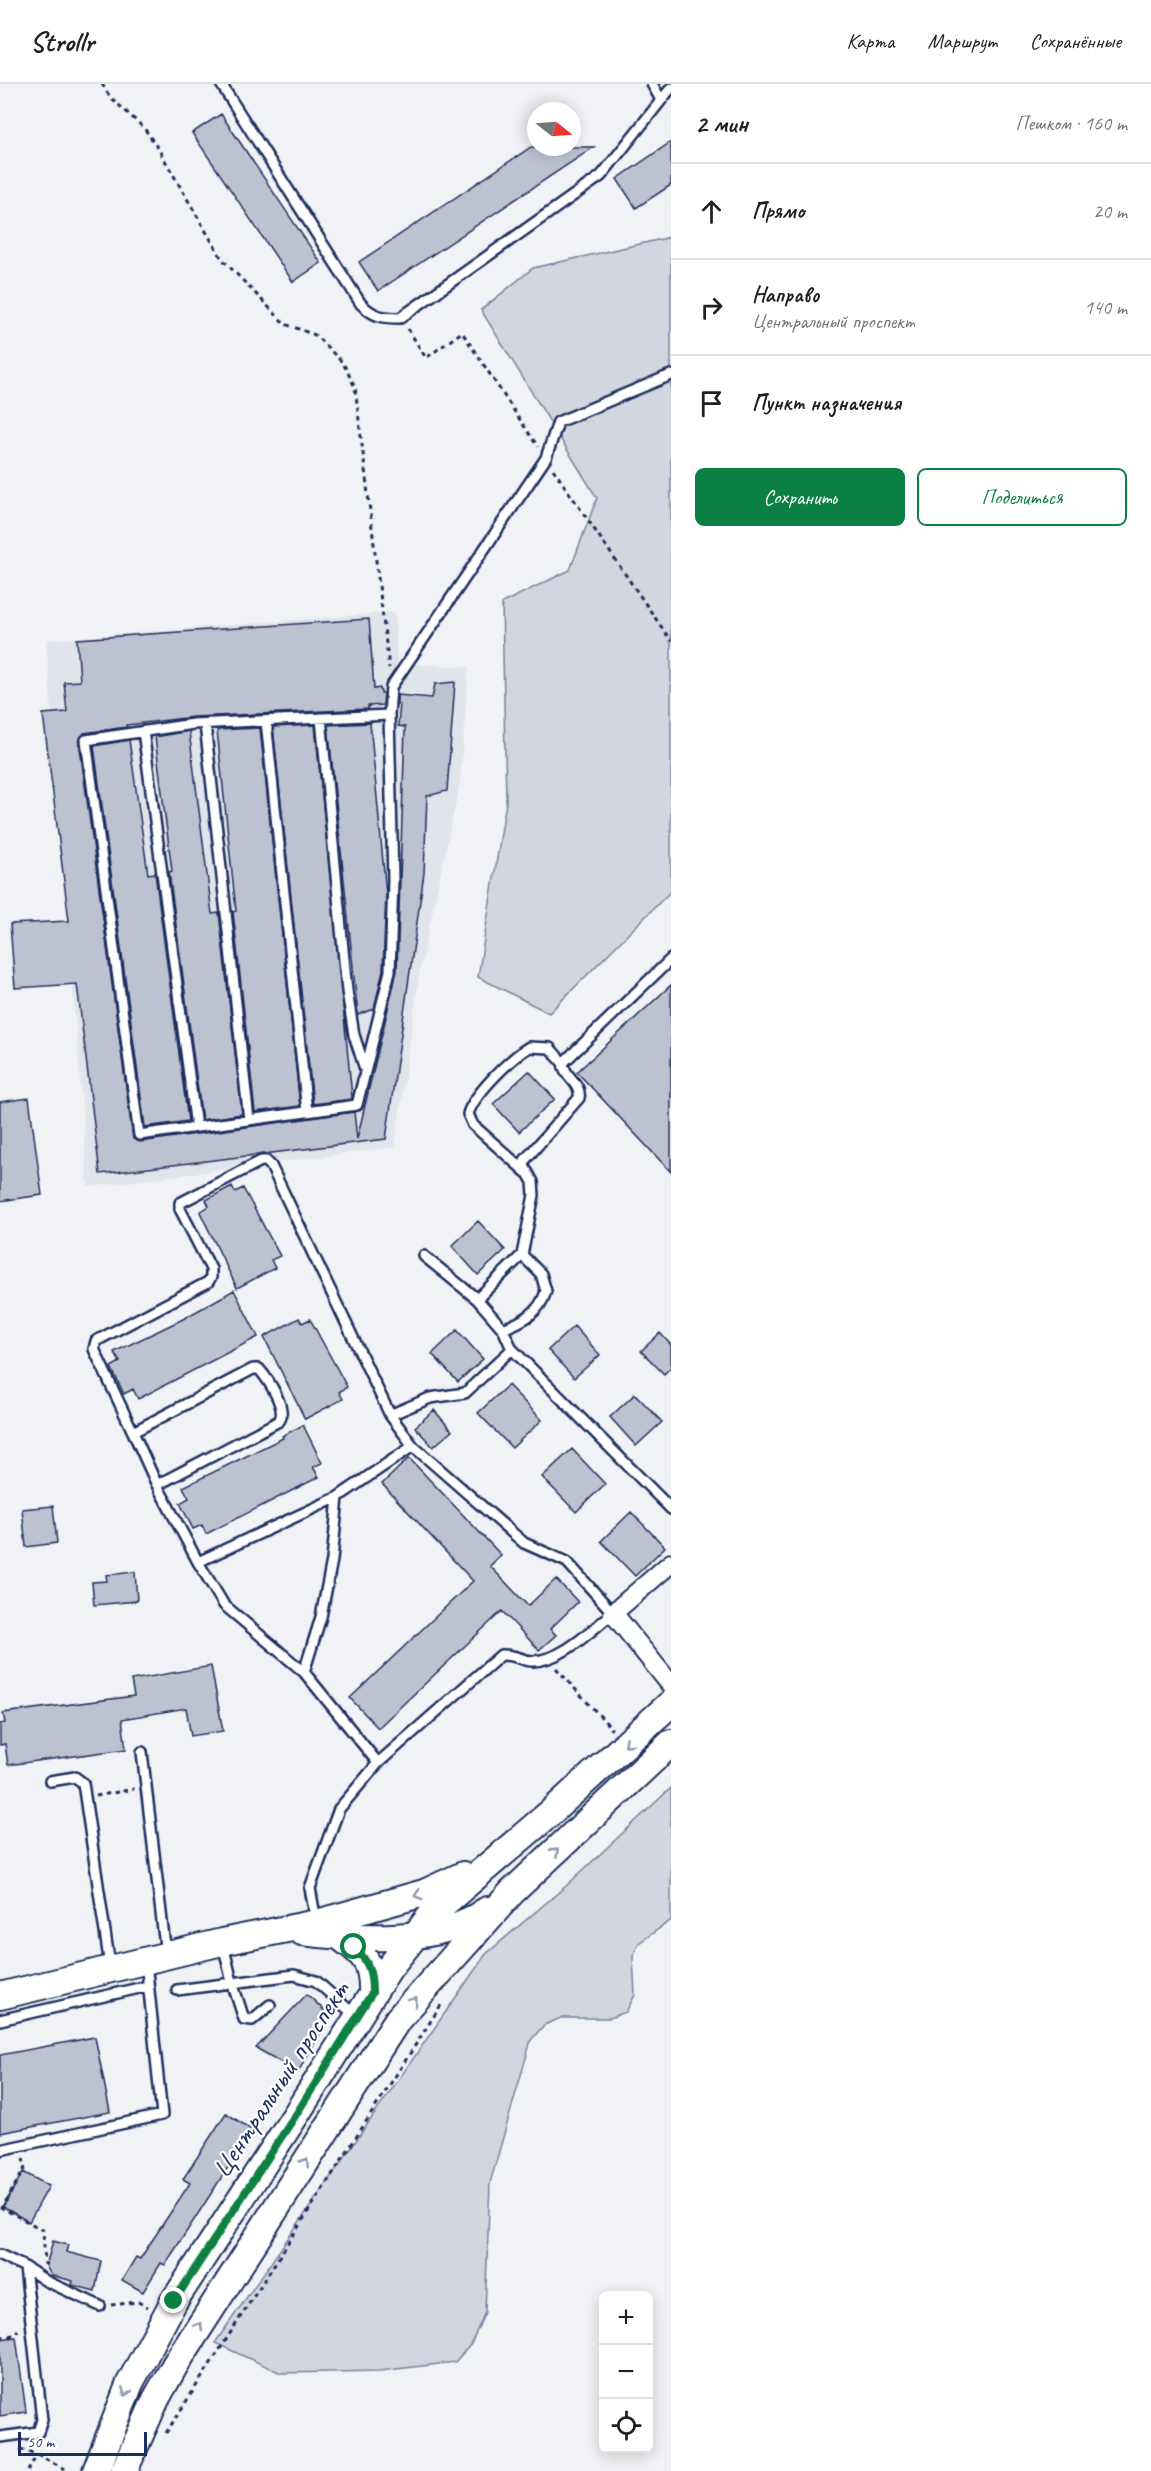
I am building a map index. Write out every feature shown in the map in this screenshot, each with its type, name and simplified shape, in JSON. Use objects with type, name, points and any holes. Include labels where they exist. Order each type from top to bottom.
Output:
[{"type":"main road","name":"Центральный проспект","points":[[96,2471],[130,2383],[174,2301],[297,2113],[372,1993],[414,1935],[434,1912],[549,1814],[671,1703]]},
{"type":"main road","points":[[124,2471],[156,2399],[175,2365],[398,2019],[512,1892],[671,1743]]},
{"type":"main road","points":[[0,1996],[222,1942],[317,1923],[424,1893],[491,1862]]},
{"type":"main road","points":[[288,1930],[340,1937],[414,1935],[445,1931],[477,1917],[512,1892]]},
{"type":"main road","points":[[340,1937],[364,1956],[372,1974],[372,1993]]},
{"type":"main road","points":[[297,2113],[325,2132]]},
{"type":"main road","points":[[147,2350],[175,2365]]},
{"type":"street","points":[[671,1563],[613,1613],[671,1685]]},
{"type":"lane","points":[[220,84],[361,304],[370,313],[381,318],[400,318],[601,176],[671,88]]},
{"type":"lane","points":[[652,84],[661,100]]},
{"type":"lane","points":[[389,716],[205,724],[86,740],[139,1135],[357,1106],[390,971],[393,880],[389,716],[391,687],[546,459],[558,422],[671,375]]},
{"type":"lane","points":[[321,718],[347,991],[354,1035],[366,1070]]},
{"type":"lane","points":[[266,721],[307,1112]]},
{"type":"lane","points":[[205,724],[249,1120]]},
{"type":"lane","points":[[143,731],[196,1127]]},
{"type":"lane","points":[[562,1063],[671,959]]},
{"type":"lane","points":[[477,1299],[522,1255],[534,1195],[533,1182],[527,1173],[473,1125],[468,1114],[471,1105],[507,1065],[529,1047],[550,1048],[562,1063],[564,1071],[578,1087],[579,1098],[525,1160],[527,1173]]},
{"type":"lane","points":[[317,1923],[310,1888],[339,1809],[378,1763],[501,1655],[514,1654],[529,1661],[554,1657],[613,1613],[567,1562],[524,1543],[413,1446],[390,1415],[271,1166],[266,1161],[261,1161],[180,1203],[180,1209],[211,1269],[208,1282],[96,1341],[94,1349],[157,1485],[224,1605],[304,1672],[378,1763]]},
{"type":"lane","points":[[502,1329],[524,1321],[539,1308],[546,1291],[541,1274],[522,1255]]},
{"type":"lane","points":[[424,1256],[477,1299],[502,1329],[512,1349],[671,1509]]},
{"type":"lane","points":[[390,1415],[430,1398],[453,1397],[465,1393],[512,1349]]},
{"type":"lane","points":[[133,1432],[253,1369],[259,1369],[264,1374],[282,1410],[279,1421],[157,1485]]},
{"type":"lane","points":[[198,1562],[338,1497],[413,1446]]},
{"type":"lane","points":[[304,1672],[321,1617],[332,1560],[338,1497]]},
{"type":"lane","points":[[0,2150],[162,2115],[148,1986],[156,1958],[142,1752]]},
{"type":"lane","points":[[50,1781],[75,1777],[83,1783],[111,1968]]},
{"type":"lane","points":[[222,1942],[231,1982],[244,2019],[248,2021],[270,2005]]},
{"type":"lane","points":[[177,1990],[294,1975],[316,1981],[357,2017]]},
{"type":"lane","points":[[0,2020],[148,1986]]},
{"type":"lane","points":[[0,2255],[25,2267],[46,2281],[100,2306]]},
{"type":"lane","points":[[0,2437],[38,2432],[42,2420],[25,2267]]},
{"type":"path","points":[[102,84],[110,97],[144,128],[222,259],[285,324],[315,335],[343,363],[355,387],[391,687]]},
{"type":"path","points":[[547,1659],[611,1728],[603,1736]]},
{"type":"path","points":[[86,1798],[146,1786]]},
{"type":"path","points":[[161,2441],[450,1993]]},
{"type":"path","points":[[21,2146],[25,2168],[2,2208],[44,2230],[46,2281]]},
{"type":"path","points":[[0,2337],[14,2335],[31,2316]]},
{"type":"path","points":[[20,2449],[37,2454],[69,2471]]},
{"type":"path","points":[[28,2471],[37,2454]]},
{"type":"shaded area","points":[[671,237],[671,891],[549,1013],[478,977],[506,802],[502,603],[570,570],[597,498],[481,310],[533,268]]},
{"type":"shaded area","points":[[395,612],[397,663],[469,667],[460,783],[420,970],[395,1147],[88,1187],[46,640]]},
{"type":"shaded area","points":[[671,1788],[671,1920],[639,1943],[633,1956],[635,1995],[626,2012],[610,2018],[561,2018],[544,2025],[531,2040],[490,2183],[485,2312],[471,2344],[455,2362],[380,2371],[281,2373],[215,2343],[486,1954],[566,1886]]},
{"type":"building","points":[[221,114],[321,263],[293,282],[192,133]]},
{"type":"building","points":[[671,142],[671,185],[636,208],[617,179]]},
{"type":"building","points":[[581,147],[594,147],[581,156]]},
{"type":"building","points":[[527,150],[527,156],[580,156],[378,291],[359,262]]},
{"type":"building","points":[[369,619],[374,689],[380,688],[381,693],[384,693],[383,705],[368,706],[368,709],[193,717],[126,725],[127,727],[84,733],[79,741],[133,1139],[140,1142],[354,1112],[357,1139],[397,971],[405,727],[398,726],[400,704],[397,704],[397,695],[432,698],[435,684],[455,682],[447,791],[427,796],[424,873],[386,1139],[100,1174],[77,984],[15,988],[10,924],[69,921],[43,714],[67,712],[64,682],[80,681],[77,639]]},
{"type":"building","points":[[370,723],[386,894],[383,970],[374,1009],[358,1015],[328,725]]},
{"type":"building","points":[[315,725],[352,1099],[313,1104],[273,727]]},
{"type":"building","points":[[260,728],[300,1106],[255,1112],[233,912],[236,911],[217,730]]},
{"type":"building","points":[[189,731],[212,914],[219,913],[242,1114],[202,1120],[169,872],[172,871],[155,737]]},
{"type":"building","points":[[129,740],[148,874],[155,873],[188,1121],[145,1127],[94,746]]},
{"type":"building","points":[[671,985],[671,1172],[577,1072]]},
{"type":"building","points":[[529,1071],[555,1099],[519,1132],[493,1104]]},
{"type":"building","points":[[29,1098],[42,1195],[0,1201],[0,1102]]},
{"type":"building","points":[[232,1186],[235,1192],[243,1188],[280,1256],[271,1260],[275,1268],[237,1288],[200,1212],[209,1206],[206,1200]]},
{"type":"building","points":[[478,1221],[505,1250],[478,1275],[452,1246]]},
{"type":"building","points":[[234,1290],[258,1337],[138,1399],[133,1389],[124,1394],[111,1367],[120,1362],[114,1352],[183,1319]]},
{"type":"building","points":[[299,1318],[302,1323],[310,1319],[347,1387],[339,1392],[343,1399],[305,1419],[264,1337]]},
{"type":"building","points":[[574,1326],[600,1355],[574,1378],[548,1350]]},
{"type":"building","points":[[457,1330],[483,1359],[458,1382],[432,1354]]},
{"type":"building","points":[[660,1333],[671,1345],[671,1367],[664,1374],[641,1351]]},
{"type":"building","points":[[508,1385],[542,1420],[512,1448],[478,1413]]},
{"type":"building","points":[[635,1394],[662,1422],[636,1446],[610,1417]]},
{"type":"building","points":[[434,1410],[452,1431],[433,1447],[415,1427]]},
{"type":"building","points":[[303,1425],[322,1463],[313,1467],[319,1477],[206,1534],[202,1525],[193,1529],[180,1503],[189,1498],[183,1487],[283,1438],[282,1436]]},
{"type":"building","points":[[572,1449],[605,1484],[576,1512],[542,1477]]},
{"type":"building","points":[[409,1458],[501,1555],[490,1566],[528,1606],[556,1579],[578,1602],[550,1629],[556,1635],[539,1650],[502,1611],[378,1728],[350,1698],[473,1581],[382,1484]]},
{"type":"building","points":[[53,1506],[57,1543],[26,1547],[22,1509]]},
{"type":"building","points":[[631,1512],[665,1547],[635,1576],[601,1541]]},
{"type":"building","points":[[135,1572],[137,1601],[94,1605],[92,1582],[107,1581],[106,1575]]},
{"type":"building","points":[[211,1666],[223,1731],[191,1736],[186,1708],[122,1719],[126,1749],[8,1765],[5,1744],[0,1745],[0,1724],[5,1723],[3,1713],[134,1696],[131,1680]]},
{"type":"building","points":[[307,1994],[330,2016],[298,2072],[256,2048]]},
{"type":"building","points":[[95,2037],[110,2112],[0,2133],[0,2055]]},
{"type":"building","points":[[226,2113],[252,2130],[165,2265],[161,2263],[143,2292],[122,2280],[136,2257],[140,2259],[190,2183],[183,2179]]},
{"type":"building","points":[[23,2172],[49,2186],[29,2222],[3,2207]]},
{"type":"building","points":[[53,2241],[68,2245],[66,2252],[101,2261],[95,2291],[72,2285],[73,2281],[51,2275],[46,2266]]},
{"type":"building","points":[[16,2337],[26,2412],[0,2416],[0,2339]]},
{"type":"route","points":[[174,2301],[297,2113],[372,1993],[372,1974],[364,1956],[354,1947]]}]
